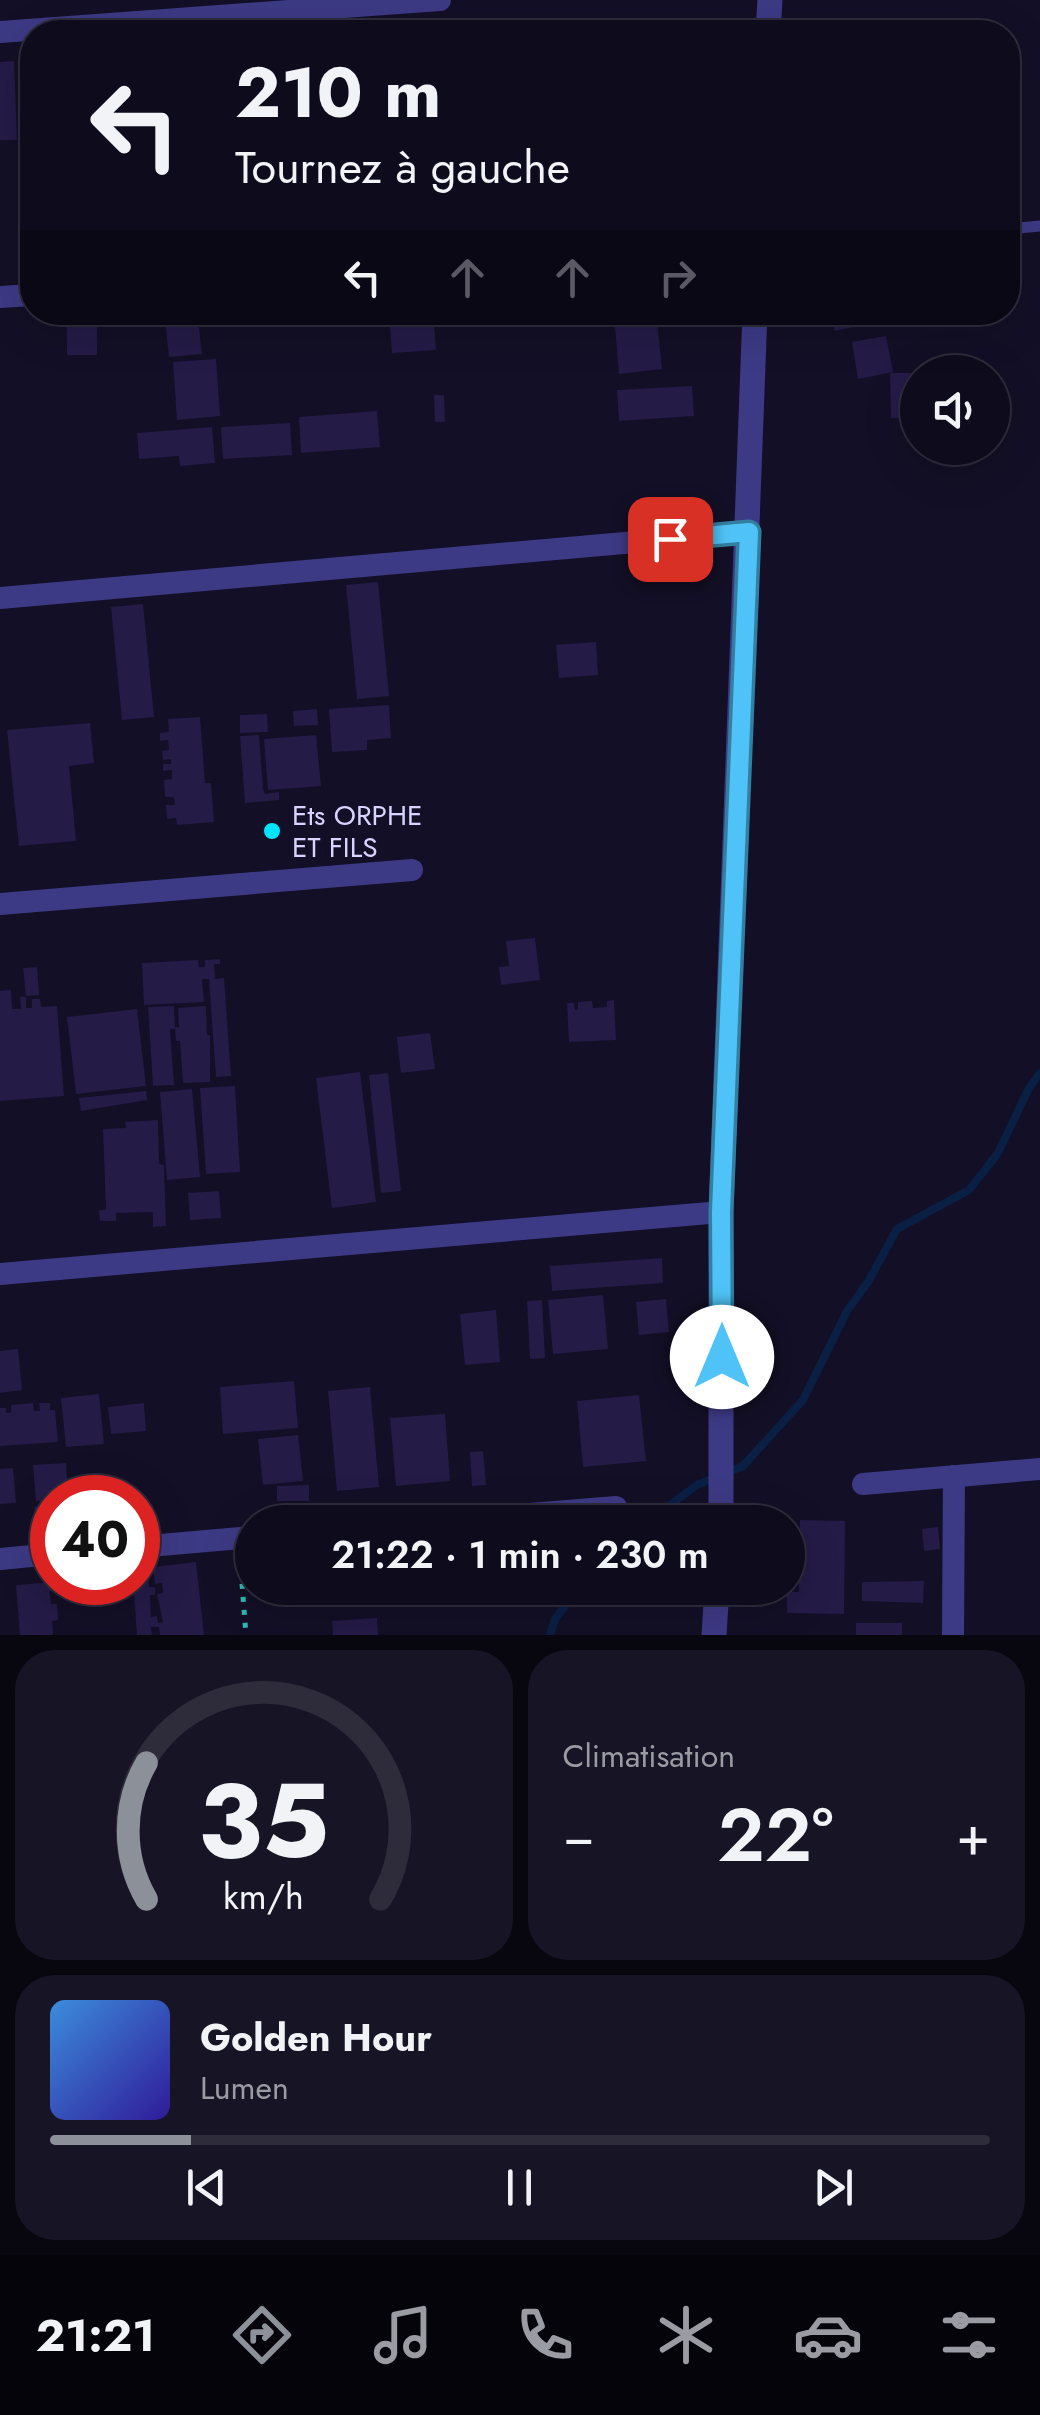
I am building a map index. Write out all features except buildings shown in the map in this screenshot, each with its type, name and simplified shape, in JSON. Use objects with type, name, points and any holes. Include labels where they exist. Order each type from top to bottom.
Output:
[{"type":"street","points":[[165,20],[440,0]]},
{"type":"street","points":[[722,1505],[721,1212],[755,325]]},
{"type":"street","points":[[0,598],[749,532]]},
{"type":"street","points":[[0,904],[412,870]]},
{"type":"street","points":[[0,1274],[721,1212]]},
{"type":"street","points":[[864,1484],[1040,1469]]},
{"type":"street","points":[[953,1635],[954,1476]]},
{"type":"street","points":[[160,1545],[235,1539]]},
{"type":"street","points":[[0,1559],[30,1556]]},
{"type":"street","points":[[714,1635],[716,1605]]},
{"type":"path","points":[[246,1605],[246,1635]]},
{"type":"waterway","points":[[670,1505],[697,1485],[743,1466],[803,1400],[847,1311],[897,1229],[969,1190],[998,1153],[1040,1073]]},
{"type":"waterway","points":[[550,1635],[555,1619],[566,1605]]},
{"type":"place","name":"Ets ORPHE ET FILS","points":[[272,831]]},
{"type":"route","points":[[670,539],[749,532],[721,1212],[722,1357]]}]
